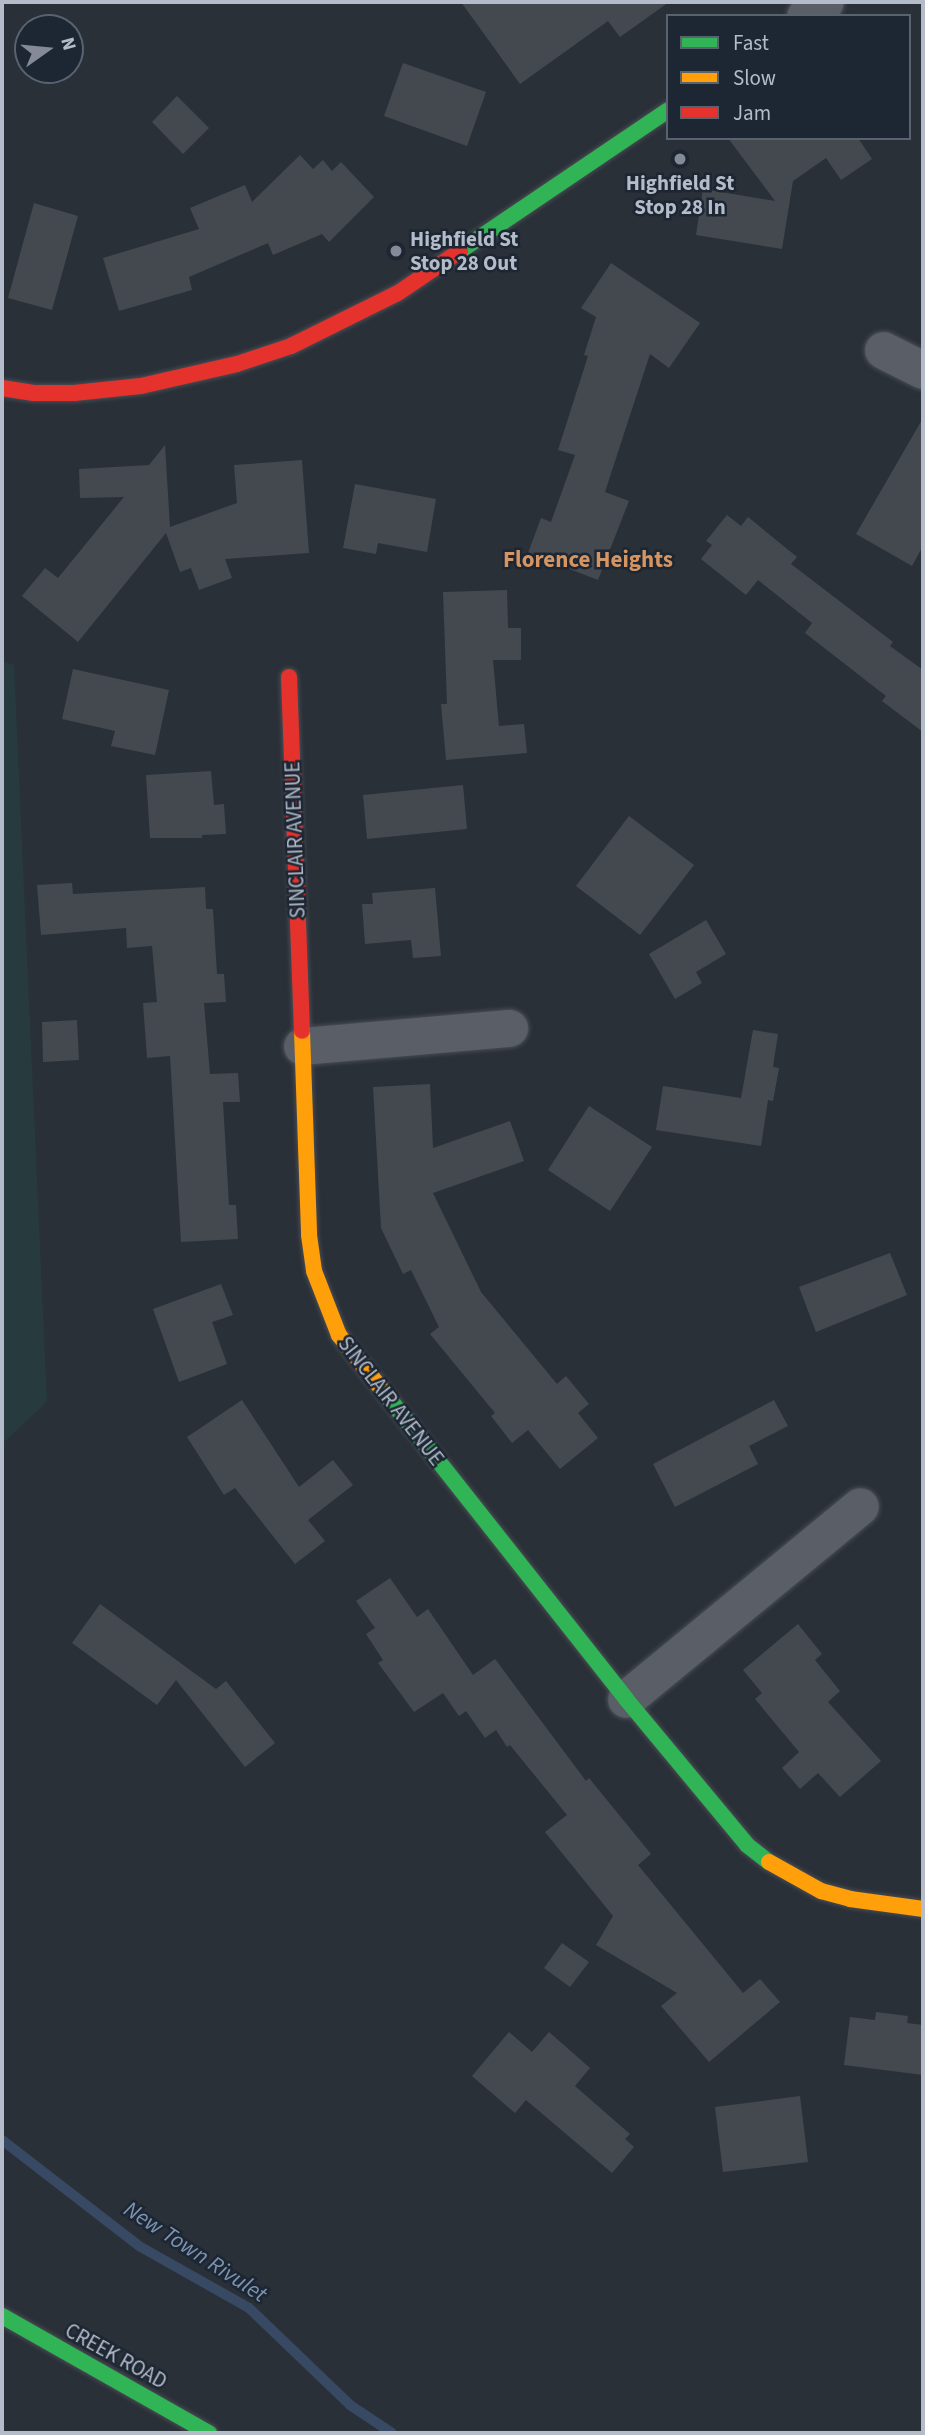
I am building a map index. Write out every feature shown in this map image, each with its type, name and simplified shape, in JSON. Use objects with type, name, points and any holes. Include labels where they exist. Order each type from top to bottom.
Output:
[{"type":"street","points":[[808,14],[825,2]]},
{"type":"street","points":[[2,388],[34,393],[74,393],[141,386],[237,364],[291,345],[398,293],[666,111]]},
{"type":"street","points":[[883,350],[923,370]]},
{"type":"street","name":"SINCLAIR AVENUE","points":[[289,677],[309,1235],[314,1271],[339,1335],[728,1824],[770,1863],[821,1891],[850,1899],[923,1909]]},
{"type":"street","points":[[302,1046],[509,1028]]},
{"type":"street","points":[[626,1699],[860,1506]]},
{"type":"street","name":"CREEK ROAD","points":[[2,2316],[209,2433]]},
{"type":"green space","points":[[2,661],[14,665],[47,1402],[2,1444]]},
{"type":"building","points":[[461,2],[669,2],[620,37],[608,21],[520,84]]},
{"type":"building","points":[[403,63],[486,92],[467,146],[384,116]]},
{"type":"building","points":[[177,96],[209,128],[183,154],[152,122]]},
{"type":"building","points":[[729,140],[859,140],[872,159],[841,180],[826,158],[793,181],[782,249],[696,235],[703,189],[775,201]]},
{"type":"building","points":[[300,155],[313,169],[323,160],[332,171],[341,162],[374,197],[329,242],[322,234],[273,255],[268,243],[189,277],[192,290],[119,311],[103,258],[199,229],[190,208],[245,185],[252,202]]},
{"type":"building","points":[[34,203],[78,216],[52,310],[8,298]]},
{"type":"building","points":[[611,263],[700,323],[669,368],[650,354],[605,492],[629,501],[598,580],[528,553],[541,518],[551,522],[575,455],[558,450],[588,356],[584,355],[596,317],[581,308]]},
{"type":"building","points":[[923,418],[923,546],[912,566],[856,534]]},
{"type":"building","points":[[165,445],[170,527],[237,503],[234,465],[302,460],[309,553],[225,559],[232,578],[199,590],[191,568],[180,572],[166,533],[78,642],[22,596],[45,568],[58,578],[124,497],[80,498],[79,469],[149,465]]},
{"type":"building","points":[[355,484],[436,499],[427,552],[378,543],[376,554],[343,548]]},
{"type":"building","points":[[727,515],[741,526],[748,517],[797,557],[791,564],[893,642],[890,646],[923,670],[923,732],[882,701],[886,696],[805,633],[812,623],[758,580],[746,595],[701,559],[712,545],[706,541]]},
{"type":"building","points":[[507,590],[508,628],[521,628],[521,660],[493,660],[499,726],[524,724],[527,753],[446,760],[441,704],[447,704],[443,592]]},
{"type":"building","points":[[73,669],[169,690],[155,755],[111,746],[115,731],[62,719]]},
{"type":"building","points":[[211,771],[214,805],[224,804],[226,834],[202,835],[202,838],[150,838],[146,775]]},
{"type":"building","points":[[463,785],[467,829],[367,839],[363,795]]},
{"type":"building","points":[[629,816],[694,865],[640,935],[576,886]]},
{"type":"building","points":[[72,883],[73,894],[205,887],[206,909],[213,909],[217,974],[224,974],[226,1002],[204,1003],[210,1074],[238,1073],[240,1102],[223,1102],[229,1205],[236,1205],[238,1239],[181,1242],[170,1056],[147,1058],[143,1003],[157,1002],[152,946],[127,948],[126,928],[41,935],[37,885]]},
{"type":"building","points":[[435,888],[441,956],[413,958],[411,940],[365,944],[362,904],[373,904],[372,893]]},
{"type":"building","points":[[706,920],[726,954],[696,972],[702,983],[675,999],[649,954]]},
{"type":"building","points":[[77,1020],[79,1060],[43,1062],[42,1022]]},
{"type":"building","points":[[753,1030],[778,1034],[773,1067],[779,1068],[773,1101],[768,1100],[761,1146],[656,1130],[663,1086],[741,1098]]},
{"type":"building","points":[[430,1084],[433,1148],[510,1121],[524,1161],[433,1193],[481,1292],[557,1384],[566,1376],[589,1404],[578,1413],[598,1438],[560,1469],[528,1430],[512,1443],[491,1416],[495,1413],[430,1334],[439,1327],[411,1270],[403,1274],[381,1228],[373,1087]]},
{"type":"building","points":[[589,1106],[652,1147],[610,1211],[548,1170]]},
{"type":"building","points":[[890,1253],[907,1295],[816,1332],[799,1287]]},
{"type":"building","points":[[221,1284],[233,1315],[212,1322],[227,1364],[179,1382],[153,1309]]},
{"type":"building","points":[[242,1400],[299,1487],[333,1460],[353,1485],[308,1520],[325,1541],[295,1564],[235,1488],[224,1495],[187,1437]]},
{"type":"building","points":[[774,1400],[788,1426],[749,1446],[758,1464],[675,1507],[653,1464]]},
{"type":"building","points":[[390,1578],[417,1617],[428,1609],[473,1675],[495,1659],[586,1781],[589,1778],[651,1854],[638,1865],[743,1993],[760,1979],[780,2002],[709,2062],[661,2006],[677,1993],[596,1945],[613,1916],[545,1832],[567,1815],[510,1745],[507,1747],[496,1730],[485,1738],[466,1711],[459,1716],[443,1693],[414,1712],[378,1663],[383,1660],[366,1634],[375,1628],[356,1601]]},
{"type":"building","points":[[100,1604],[216,1689],[226,1681],[275,1743],[245,1767],[176,1680],[157,1705],[72,1643]]},
{"type":"building","points":[[798,1624],[822,1654],[815,1660],[840,1691],[828,1702],[881,1761],[840,1797],[818,1773],[800,1789],[782,1768],[799,1752],[755,1699],[762,1693],[743,1670]]},
{"type":"building","points":[[562,1943],[589,1962],[570,1987],[544,1968]]},
{"type":"building","points":[[876,2012],[908,2016],[907,2023],[923,2025],[923,2075],[844,2065],[850,2017],[875,2020]]},
{"type":"building","points":[[509,2032],[532,2052],[549,2032],[590,2068],[575,2086],[630,2134],[625,2139],[634,2147],[612,2173],[526,2100],[515,2113],[472,2076]]},
{"type":"building","points":[[800,2096],[808,2162],[723,2172],[715,2107]]},
{"type":"waterway","name":"New Town Rivulet","points":[[2,2140],[139,2246],[249,2308],[350,2405],[392,2433]]},
{"type":"traffic: fast","points":[[460,251],[666,111]]},
{"type":"traffic: fast","points":[[387,1396],[626,1699],[747,1845],[769,1862]]},
{"type":"traffic: fast","points":[[2,2316],[209,2433]]},
{"type":"traffic: slow","points":[[302,1031],[309,1235],[314,1271],[339,1335],[387,1396]]},
{"type":"traffic: slow","points":[[769,1862],[821,1891],[850,1899],[923,1909]]},
{"type":"traffic: jam","points":[[2,388],[34,393],[74,393],[141,386],[237,364],[291,346],[398,293],[460,251]]},
{"type":"traffic: jam","points":[[289,677],[302,1031]]},
{"type":"place","name":"Highfield St Stop 28 In","points":[[680,159]]},
{"type":"place","name":"Highfield St Stop 28 Out","points":[[396,251]]},
{"type":"district","name":"Florence Heights","points":[[588,560]]}]
